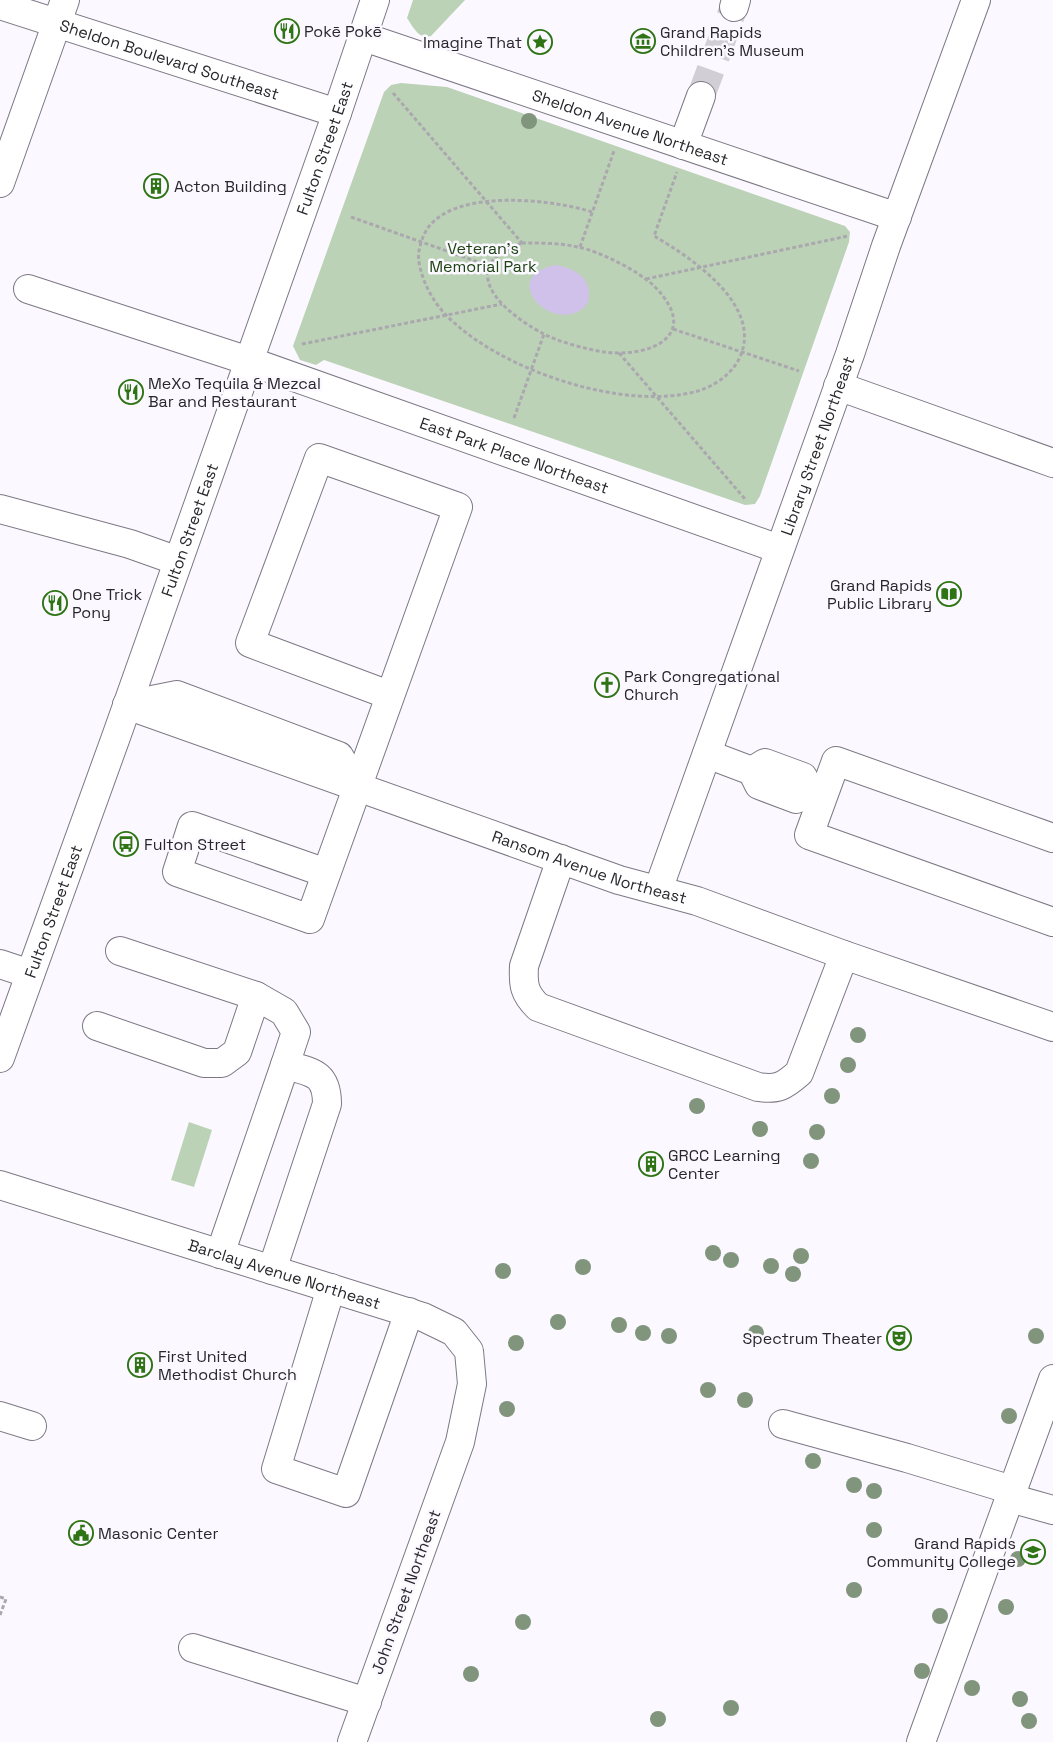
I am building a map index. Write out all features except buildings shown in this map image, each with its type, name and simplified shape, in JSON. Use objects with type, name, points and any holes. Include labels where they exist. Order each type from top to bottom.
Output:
[{"type":"street","name":"Fulton Street East","points":[[0,1058],[364,37],[375,0]]},
{"type":"street","name":"Library Street Northeast","points":[[658,890],[976,0]]},
{"type":"street","name":"Sheldon Boulevard Southeast","points":[[0,5],[60,11],[337,113]]},
{"type":"street","points":[[0,183],[60,11]]},
{"type":"street","name":"Sheldon Avenue Northeast","points":[[364,37],[897,217]]},
{"type":"street","points":[[683,144],[701,96]]},
{"type":"street","name":"East Park Place Northeast","points":[[28,289],[249,361],[779,549]]},
{"type":"street","points":[[838,386],[1053,463]]},
{"type":"street","points":[[326,873],[192,826],[177,872],[310,919],[458,507],[319,458],[250,643],[389,695]]},
{"type":"street","points":[[0,509],[130,544],[178,561]]},
{"type":"street","name":"Ransom Avenue Northeast","points":[[127,705],[619,880],[697,901],[844,955],[1053,1027]]},
{"type":"street","points":[[707,754],[752,771],[759,785],[796,799],[817,794]]},
{"type":"street","points":[[1053,838],[836,761],[817,794],[809,835],[1053,922]]},
{"type":"street","points":[[561,859],[524,966],[523,983],[529,997],[538,1006],[758,1086],[772,1089],[787,1084],[799,1073],[844,955]]},
{"type":"street","points":[[120,951],[256,996],[284,1012],[296,1032],[220,1254]]},
{"type":"street","points":[[0,964],[30,974]]},
{"type":"street","points":[[97,1026],[204,1063],[222,1063],[237,1052],[256,996]]},
{"type":"street","points":[[272,1270],[327,1104],[327,1089],[315,1073],[285,1065]]},
{"type":"street","name":"Barclay Avenue Northeast","points":[[0,1185],[409,1312],[454,1332],[469,1351],[472,1384],[460,1442]]},
{"type":"street","points":[[331,1288],[276,1469],[346,1493],[409,1312]]},
{"type":"street","points":[[921,1742],[1053,1379]]},
{"type":"street","points":[[0,1416],[32,1426]]},
{"type":"street","points":[[783,1424],[907,1458],[1053,1510]]},
{"type":"street","name":"John Street Northeast","points":[[352,1742],[460,1442]]},
{"type":"street","points":[[193,1648],[367,1702]]},
{"type":"path","points":[[393,93],[522,242]]},
{"type":"path","points":[[580,247],[614,150]]},
{"type":"path","points":[[592,212],[560,204],[534,201],[502,200],[469,204],[446,213],[430,226],[425,233],[418,252],[422,276],[436,303],[446,316],[479,341],[516,363],[531,369],[582,386],[623,394],[656,396],[697,391],[712,385],[731,370],[742,352],[745,341],[741,318],[723,288],[678,251],[654,236],[677,172]]},
{"type":"path","points":[[351,217],[489,266]]},
{"type":"path","points":[[646,279],[848,236]]},
{"type":"path","points":[[522,242],[580,247],[633,270],[655,287],[670,310],[674,320],[673,329],[667,338],[642,352],[619,353],[596,350],[544,334],[496,298],[488,277],[489,266],[507,249],[522,242]]},
{"type":"path","points":[[302,344],[502,304]]},
{"type":"path","points":[[673,329],[799,371]]},
{"type":"path","points":[[514,418],[544,334]]},
{"type":"path","points":[[619,353],[745,499]]},
{"type":"path","points":[[0,1597],[6,1599],[0,1615]]},
{"type":"green space","points":[[413,0],[465,0],[431,36],[427,37],[417,32],[407,18]]},
{"type":"green space","name":"Veteran's Memorial Park","points":[[401,83],[447,87],[845,226],[850,232],[849,242],[760,496],[755,504],[745,505],[324,360],[316,365],[300,360],[293,346],[384,92],[391,85]]},
{"type":"green space","points":[[189,1122],[212,1130],[194,1187],[171,1180]]},
{"type":"shaded area","points":[[556,265],[574,271],[587,283],[589,295],[587,304],[577,312],[564,315],[552,312],[541,306],[534,298],[530,288],[531,279],[540,271]]},
{"type":"tunnel","points":[[701,96],[734,7]]},
{"type":"place","name":"Pokē Pokē","points":[[287,31]]},
{"type":"place","name":"Grand Rapids Children's Museum","points":[[643,41]]},
{"type":"place","name":"Imagine That","points":[[540,42]]},
{"type":"place","name":"Acton Building","points":[[156,186]]},
{"type":"place","name":"MeXo Tequila & Mezcal Bar and Restaurant","points":[[131,392]]},
{"type":"place","name":"Grand Rapids Public Library","points":[[949,594]]},
{"type":"place","name":"One Trick Pony","points":[[55,603]]},
{"type":"place","name":"Park Congregational Church","points":[[607,685]]},
{"type":"place","name":"Fulton Street","points":[[126,844]]},
{"type":"place","name":"GRCC Learning Center","points":[[651,1164]]},
{"type":"place","name":"Spectrum Theater","points":[[899,1338]]},
{"type":"place","name":"First United Methodist Church","points":[[140,1365]]},
{"type":"place","name":"Masonic Center","points":[[81,1533]]},
{"type":"place","name":"Grand Rapids Community College","points":[[1033,1552]]}]
